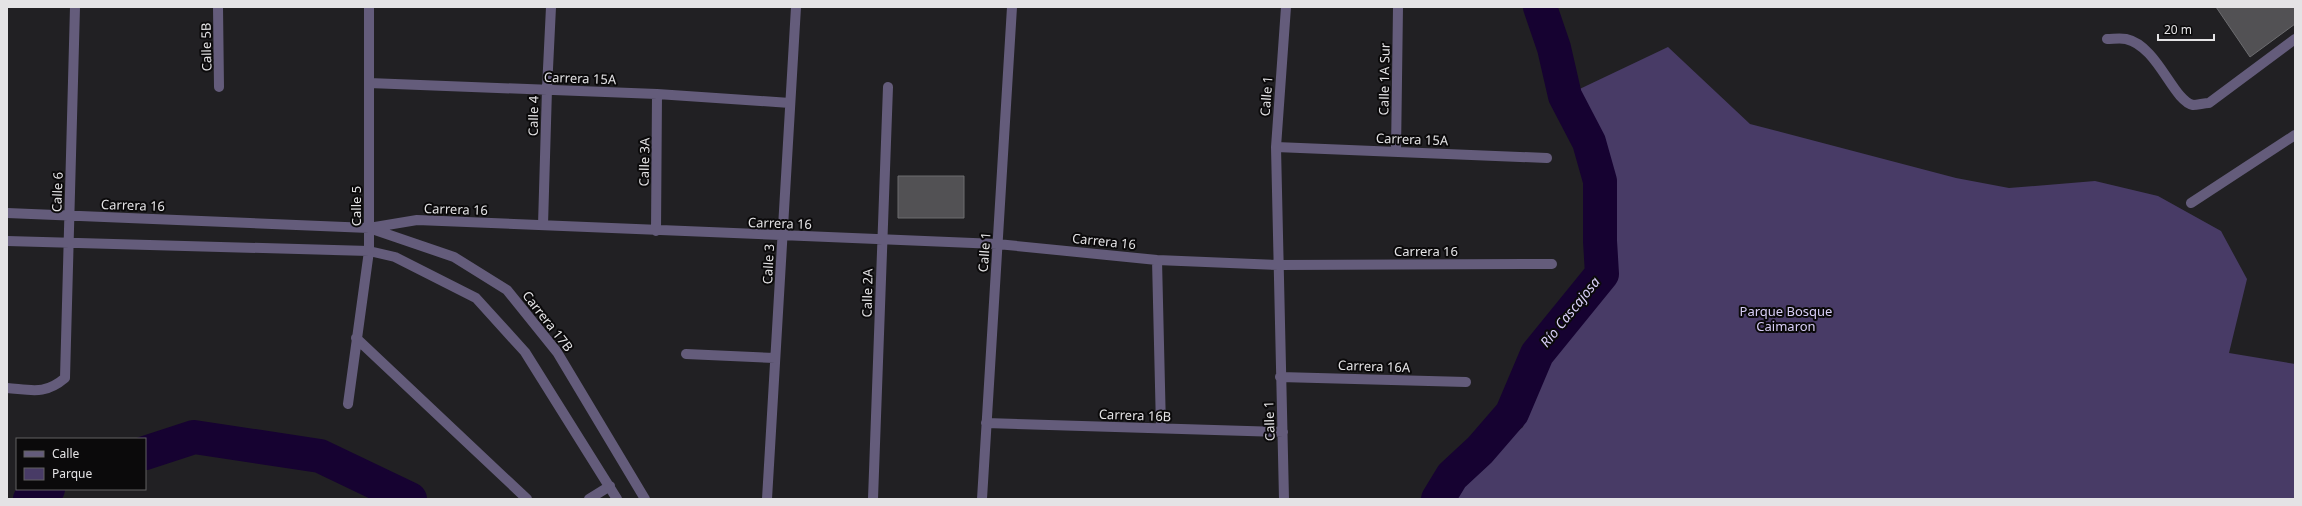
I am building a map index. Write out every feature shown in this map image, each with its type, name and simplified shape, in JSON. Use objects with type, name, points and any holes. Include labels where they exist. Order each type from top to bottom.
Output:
[{"type":"street","name":"Calle 6","points":[[7,388],[43,390],[53,388],[65,378],[75,7]]},
{"type":"street","name":"Calle 5B","points":[[218,7],[219,87]]},
{"type":"street","name":"Calle 5","points":[[348,404],[369,251],[369,7]]},
{"type":"street","name":"Calle 4","points":[[543,225],[547,89],[552,7]]},
{"type":"street","name":"Calle 3","points":[[767,499],[796,7]]},
{"type":"street","name":"Calle 1","points":[[982,499],[1012,7]]},
{"type":"street","name":"Calle 1","points":[[1284,499],[1280,377],[1276,147],[1286,7]]},
{"type":"street","name":"Calle 1A Sur","points":[[1396,152],[1398,7]]},
{"type":"street","points":[[2107,39],[2126,39],[2147,52],[2163,69],[2180,97],[2193,105],[2209,103],[2295,39]]},
{"type":"street","name":"Carrera 15A","points":[[369,83],[657,94],[790,103]]},
{"type":"street","name":"Calle 2A","points":[[873,499],[879,382],[881,239],[888,87]]},
{"type":"street","name":"Calle 3A","points":[[656,231],[657,94]]},
{"type":"street","points":[[2191,203],[2295,136]]},
{"type":"street","name":"Carrera 15A","points":[[1276,147],[1547,158]]},
{"type":"street","name":"Carrera 16","points":[[7,213],[369,228],[417,220],[543,225],[782,237],[881,239],[997,244],[1157,260],[1278,265],[1552,264]]},
{"type":"street","name":"Carrera 17B","points":[[369,228],[454,257],[507,290],[557,352],[645,499]]},
{"type":"street","points":[[7,241],[369,251],[395,256],[476,298],[525,352],[617,499]]},
{"type":"street","points":[[1157,260],[1161,428]]},
{"type":"street","points":[[356,338],[527,499]]},
{"type":"street","points":[[686,354],[775,358]]},
{"type":"street","name":"Carrera 16A","points":[[1280,377],[1466,382]]},
{"type":"street","name":"Carrera 16B","points":[[986,423],[1283,432]]},
{"type":"street","points":[[589,499],[610,486]]},
{"type":"green space","name":"Parque Bosque Caimaron","points":[[1668,47],[1750,124],[1956,178],[2009,188],[2095,181],[2158,196],[2221,231],[2247,279],[2229,353],[2295,364],[2295,499],[1447,499],[1448,485],[1523,427],[1539,364],[1612,274],[1605,241],[1608,180],[1567,95]]},
{"type":"building","points":[[2216,7],[2295,7],[2295,24],[2250,57]]},
{"type":"building","points":[[898,176],[964,176],[964,218],[898,218]]},
{"type":"waterway","name":"Río Cascajosa","points":[[1438,499],[1452,476],[1480,450],[1512,413],[1537,354],[1602,274],[1600,241],[1600,181],[1589,142],[1565,96],[1554,48],[1540,7]]},
{"type":"waterway","points":[[146,453],[194,437],[320,456],[410,499]]},
{"type":"waterway","points":[[30,499],[46,490]]}]
